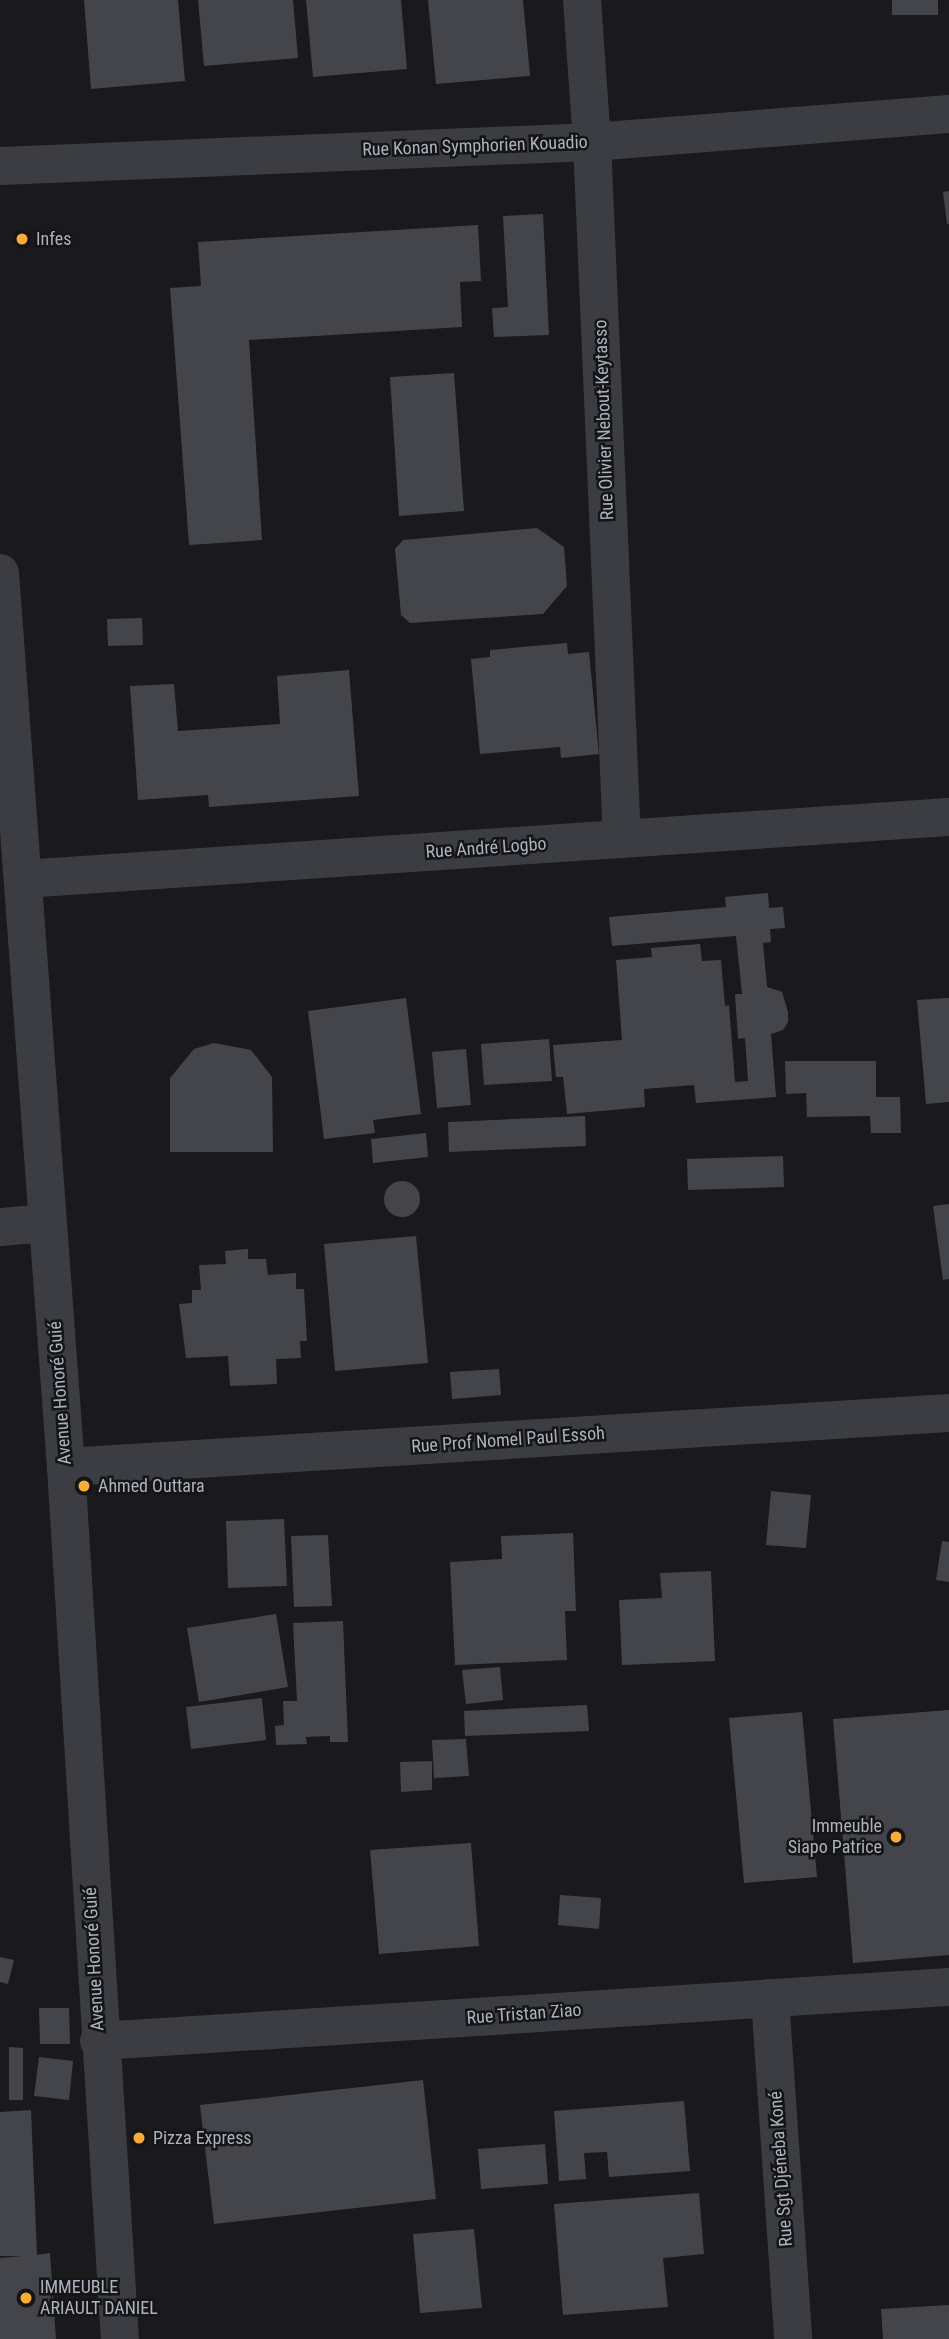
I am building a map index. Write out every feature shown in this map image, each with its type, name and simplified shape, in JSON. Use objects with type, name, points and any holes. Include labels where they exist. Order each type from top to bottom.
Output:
[{"type":"street","name":"Rue Olivier Nebout-Keytasso","points":[[582,0],[592,142],[622,839]]},
{"type":"street","name":"Rue Konan Symphorien Kouadio","points":[[0,166],[592,142],[949,114]]},
{"type":"street","name":"Avenue Honoré Guié","points":[[0,573],[3,657],[23,879],[66,1467],[99,2041],[120,2339]]},
{"type":"street","name":"Rue André Logbo","points":[[23,879],[949,817]]},
{"type":"street","points":[[0,1227],[47,1223]]},
{"type":"street","name":"Rue Prof Nomel Paul Essoh","points":[[66,1467],[949,1413]]},
{"type":"street","name":"Rue Tristan Ziao","points":[[99,2041],[949,1987]]},
{"type":"street","name":"Rue Sgt Djéneba Koné","points":[[770,1998],[793,2339]]},
{"type":"building","points":[[84,0],[178,0],[185,81],[91,89]]},
{"type":"building","points":[[198,0],[293,0],[298,58],[204,66]]},
{"type":"building","points":[[306,0],[401,0],[407,69],[313,77]]},
{"type":"building","points":[[428,0],[523,0],[530,76],[436,84]]},
{"type":"building","points":[[892,0],[938,0],[938,15],[892,15]]},
{"type":"building","points":[[949,191],[949,224],[947,224],[943,192]]},
{"type":"building","points":[[543,214],[549,335],[494,337],[492,308],[508,307],[503,216]]},
{"type":"building","points":[[478,225],[481,281],[460,282],[462,327],[249,340],[262,540],[189,545],[170,288],[201,286],[198,242]]},
{"type":"building","points":[[454,373],[464,511],[399,516],[390,377]]},
{"type":"building","points":[[537,528],[564,547],[567,586],[543,614],[410,623],[401,615],[395,549],[403,540]]},
{"type":"building","points":[[142,618],[143,645],[108,646],[107,619]]},
{"type":"building","points":[[567,643],[568,654],[589,652],[599,754],[561,758],[560,747],[480,754],[471,659],[490,657],[490,650]]},
{"type":"building","points":[[349,670],[359,796],[209,807],[208,795],[138,800],[130,686],[174,684],[178,731],[280,724],[277,676]]},
{"type":"building","points":[[768,893],[769,908],[783,907],[785,928],[770,929],[771,942],[763,943],[767,987],[782,992],[788,1012],[788,1022],[783,1030],[771,1034],[776,1097],[696,1103],[694,1085],[644,1089],[645,1107],[567,1114],[563,1077],[556,1077],[553,1045],[622,1040],[616,960],[652,957],[651,948],[700,944],[702,961],[721,960],[725,1006],[729,1005],[735,1082],[748,1081],[745,1038],[738,1039],[735,994],[742,994],[736,936],[612,946],[609,917],[726,907],[725,897]]},
{"type":"building","points":[[406,998],[421,1114],[373,1120],[375,1133],[324,1139],[308,1011]]},
{"type":"building","points":[[949,998],[949,1102],[926,1104],[917,1000]]},
{"type":"building","points":[[549,1039],[552,1081],[484,1085],[481,1044]]},
{"type":"building","points":[[214,1043],[251,1050],[272,1077],[273,1152],[170,1152],[170,1078],[194,1049]]},
{"type":"building","points":[[466,1049],[471,1105],[437,1108],[432,1052]]},
{"type":"building","points":[[785,1061],[876,1061],[876,1097],[900,1097],[901,1133],[871,1133],[870,1116],[807,1117],[806,1093],[786,1094]]},
{"type":"building","points":[[585,1116],[586,1146],[449,1152],[448,1122]]},
{"type":"building","points":[[426,1133],[428,1157],[373,1163],[371,1139]]},
{"type":"building","points":[[783,1156],[784,1187],[688,1190],[687,1159]]},
{"type":"building","points":[[402,1181],[415,1186],[420,1199],[415,1212],[402,1217],[389,1212],[384,1199],[389,1186]]},
{"type":"building","points":[[949,1204],[949,1279],[943,1280],[933,1206]]},
{"type":"building","points":[[416,1236],[428,1363],[335,1371],[324,1244]]},
{"type":"building","points":[[248,1249],[248,1259],[266,1259],[268,1275],[296,1273],[296,1289],[304,1289],[307,1341],[300,1341],[301,1358],[276,1359],[277,1384],[230,1386],[228,1356],[186,1358],[179,1304],[192,1303],[192,1290],[201,1290],[199,1265],[226,1264],[225,1251]]},
{"type":"building","points":[[499,1369],[501,1395],[452,1399],[450,1372]]},
{"type":"building","points":[[771,1491],[811,1495],[806,1548],[766,1545]]},
{"type":"building","points":[[284,1519],[287,1586],[228,1588],[226,1521]]},
{"type":"building","points":[[573,1533],[576,1611],[565,1611],[567,1660],[455,1665],[450,1562],[502,1559],[501,1536]]},
{"type":"building","points":[[328,1535],[332,1606],[294,1607],[291,1536]]},
{"type":"building","points":[[942,1541],[949,1542],[949,1582],[936,1580]]},
{"type":"building","points":[[711,1571],[715,1661],[622,1665],[619,1600],[662,1598],[660,1573]]},
{"type":"building","points":[[276,1614],[288,1687],[199,1702],[187,1628]]},
{"type":"building","points":[[343,1621],[348,1742],[330,1742],[330,1736],[306,1737],[307,1744],[276,1745],[275,1726],[284,1725],[283,1701],[297,1701],[293,1623]]},
{"type":"building","points":[[500,1667],[503,1700],[466,1704],[462,1670]]},
{"type":"building","points":[[262,1698],[266,1740],[191,1749],[186,1707]]},
{"type":"building","points":[[587,1705],[589,1731],[465,1736],[464,1711]]},
{"type":"building","name":"Immeuble Siapo Patrice","points":[[949,1710],[949,1955],[853,1963],[833,1719]]},
{"type":"building","points":[[802,1712],[817,1877],[744,1883],[729,1718]]},
{"type":"building","points":[[466,1739],[469,1776],[434,1778],[432,1740]]},
{"type":"building","points":[[432,1761],[432,1790],[401,1792],[400,1762]]},
{"type":"building","points":[[471,1843],[479,1946],[379,1954],[370,1850]]},
{"type":"building","points":[[560,1895],[601,1898],[599,1929],[558,1925]]},
{"type":"building","points":[[0,1957],[14,1960],[8,1984],[0,1982]]},
{"type":"building","points":[[39,2008],[69,2008],[70,2044],[40,2044]]},
{"type":"building","points":[[9,2047],[23,2048],[23,2100],[9,2100]]},
{"type":"building","points":[[39,2057],[73,2061],[69,2100],[34,2096]]},
{"type":"building","points":[[423,2080],[436,2199],[214,2224],[200,2105]]},
{"type":"building","points":[[684,2101],[690,2171],[609,2177],[607,2152],[584,2153],[586,2179],[559,2181],[554,2111]]},
{"type":"building","points":[[31,2110],[37,2255],[50,2253],[56,2339],[0,2339],[0,2258],[22,2256],[0,2256],[0,2112]]},
{"type":"building","points":[[545,2144],[548,2184],[481,2189],[478,2149]]},
{"type":"building","points":[[699,2193],[704,2254],[663,2258],[668,2307],[563,2315],[554,2204]]},
{"type":"building","points":[[474,2229],[482,2308],[420,2313],[413,2234]]},
{"type":"building","points":[[949,2305],[949,2339],[883,2339],[881,2309]]},
{"type":"place","name":"Infes","points":[[22,239]]},
{"type":"place","name":"Ahmed Outtara","points":[[84,1486]]},
{"type":"place","name":"Immeuble Siapo Patrice","points":[[896,1837]]},
{"type":"place","name":"Pizza Express","points":[[139,2138]]},
{"type":"place","name":"IMMEUBLE ARIAULT DANIEL","points":[[26,2298]]}]
